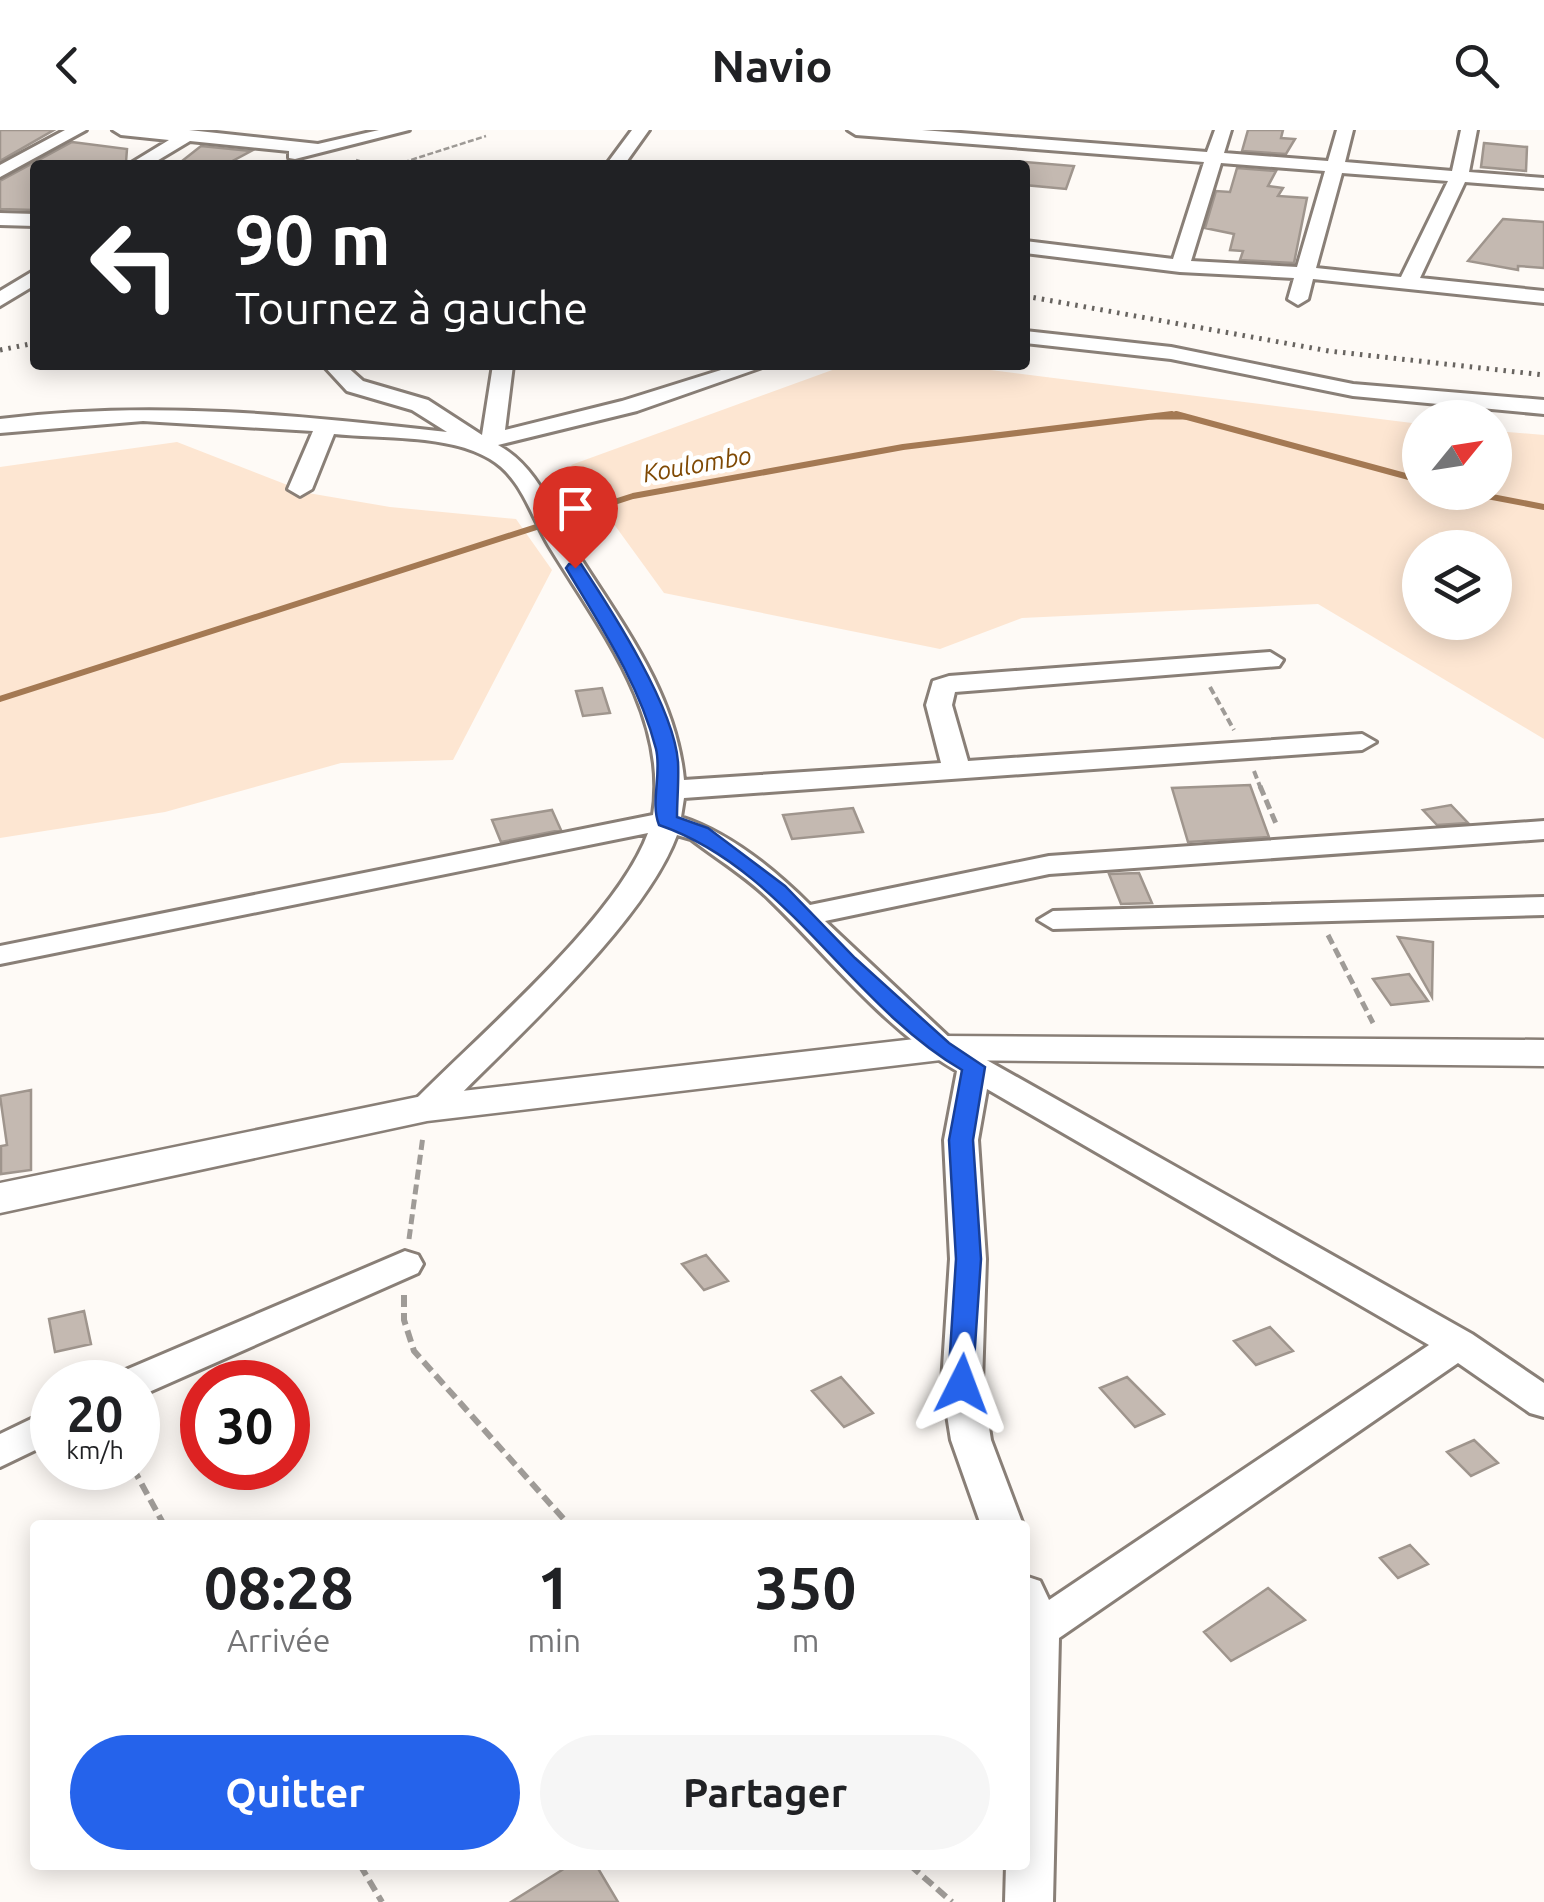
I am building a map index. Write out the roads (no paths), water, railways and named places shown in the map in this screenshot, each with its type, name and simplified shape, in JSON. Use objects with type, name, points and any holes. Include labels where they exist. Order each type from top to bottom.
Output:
[{"type":"street","points":[[0,172],[78,130]]},
{"type":"street","points":[[122,130],[316,148],[337,130]]},
{"type":"street","points":[[274,160],[401,130]]},
{"type":"street","points":[[619,160],[641,130]]},
{"type":"street","points":[[856,130],[994,135],[1104,150],[1544,182]]},
{"type":"street","points":[[1104,150],[1115,130]]},
{"type":"street","points":[[1180,266],[1222,130]]},
{"type":"street","points":[[1298,299],[1309,272],[1331,167],[1345,130]]},
{"type":"street","points":[[1408,283],[1459,177],[1469,130]]},
{"type":"street","points":[[146,160],[191,134]]},
{"type":"street","points":[[985,160],[994,135]]},
{"type":"street","points":[[0,219],[30,221]]},
{"type":"street","points":[[0,240],[30,222]]},
{"type":"street","points":[[1030,248],[1180,266],[1309,272],[1544,297]]},
{"type":"street","points":[[0,300],[30,279]]},
{"type":"street","points":[[1030,338],[1171,354],[1353,390],[1544,407]]},
{"type":"street","points":[[337,370],[355,386],[420,405],[482,441],[530,484],[557,540],[610,624],[662,734],[668,805],[624,901],[427,1108]]},
{"type":"street","points":[[482,441],[502,370]]},
{"type":"street","points":[[0,426],[118,411],[482,441],[629,406],[742,370]]},
{"type":"street","points":[[300,488],[326,426]]},
{"type":"street","points":[[957,770],[938,705],[942,687],[948,684],[1270,660]]},
{"type":"street","points":[[0,956],[668,805],[957,770],[1362,742]]},
{"type":"street","points":[[668,805],[729,850],[957,1058],[1458,1344],[1544,1403]]},
{"type":"street","points":[[802,916],[1049,865],[1233,854],[1346,840],[1544,830]]},
{"type":"street","points":[[1053,920],[1188,920],[1544,906]]},
{"type":"street","points":[[0,1198],[427,1108],[957,1058],[1544,1053]]},
{"type":"street","points":[[957,1058],[968,1259],[962,1384],[971,1440],[1000,1520]]},
{"type":"street","points":[[160,1371],[405,1264]]},
{"type":"street","points":[[1030,1805],[1032,1612],[1458,1344]]},
{"type":"street","points":[[0,1452],[30,1436]]},
{"type":"street","points":[[1029,1870],[1029,1902]]},
{"type":"waterway","name":"Koulombo","points":[[0,699],[633,496],[903,447],[1172,414]]},
{"type":"waterway","name":"Koulombo","points":[[1176,414],[1402,475]]},
{"type":"waterway","name":"Koulombo","points":[[1151,417],[1186,417]]},
{"type":"waterway","name":"Koulombo","points":[[1512,501],[1544,507]]},
{"type":"railway","points":[[1030,297],[1329,351],[1544,375]]},
{"type":"railway","points":[[0,350],[30,344]]}]
